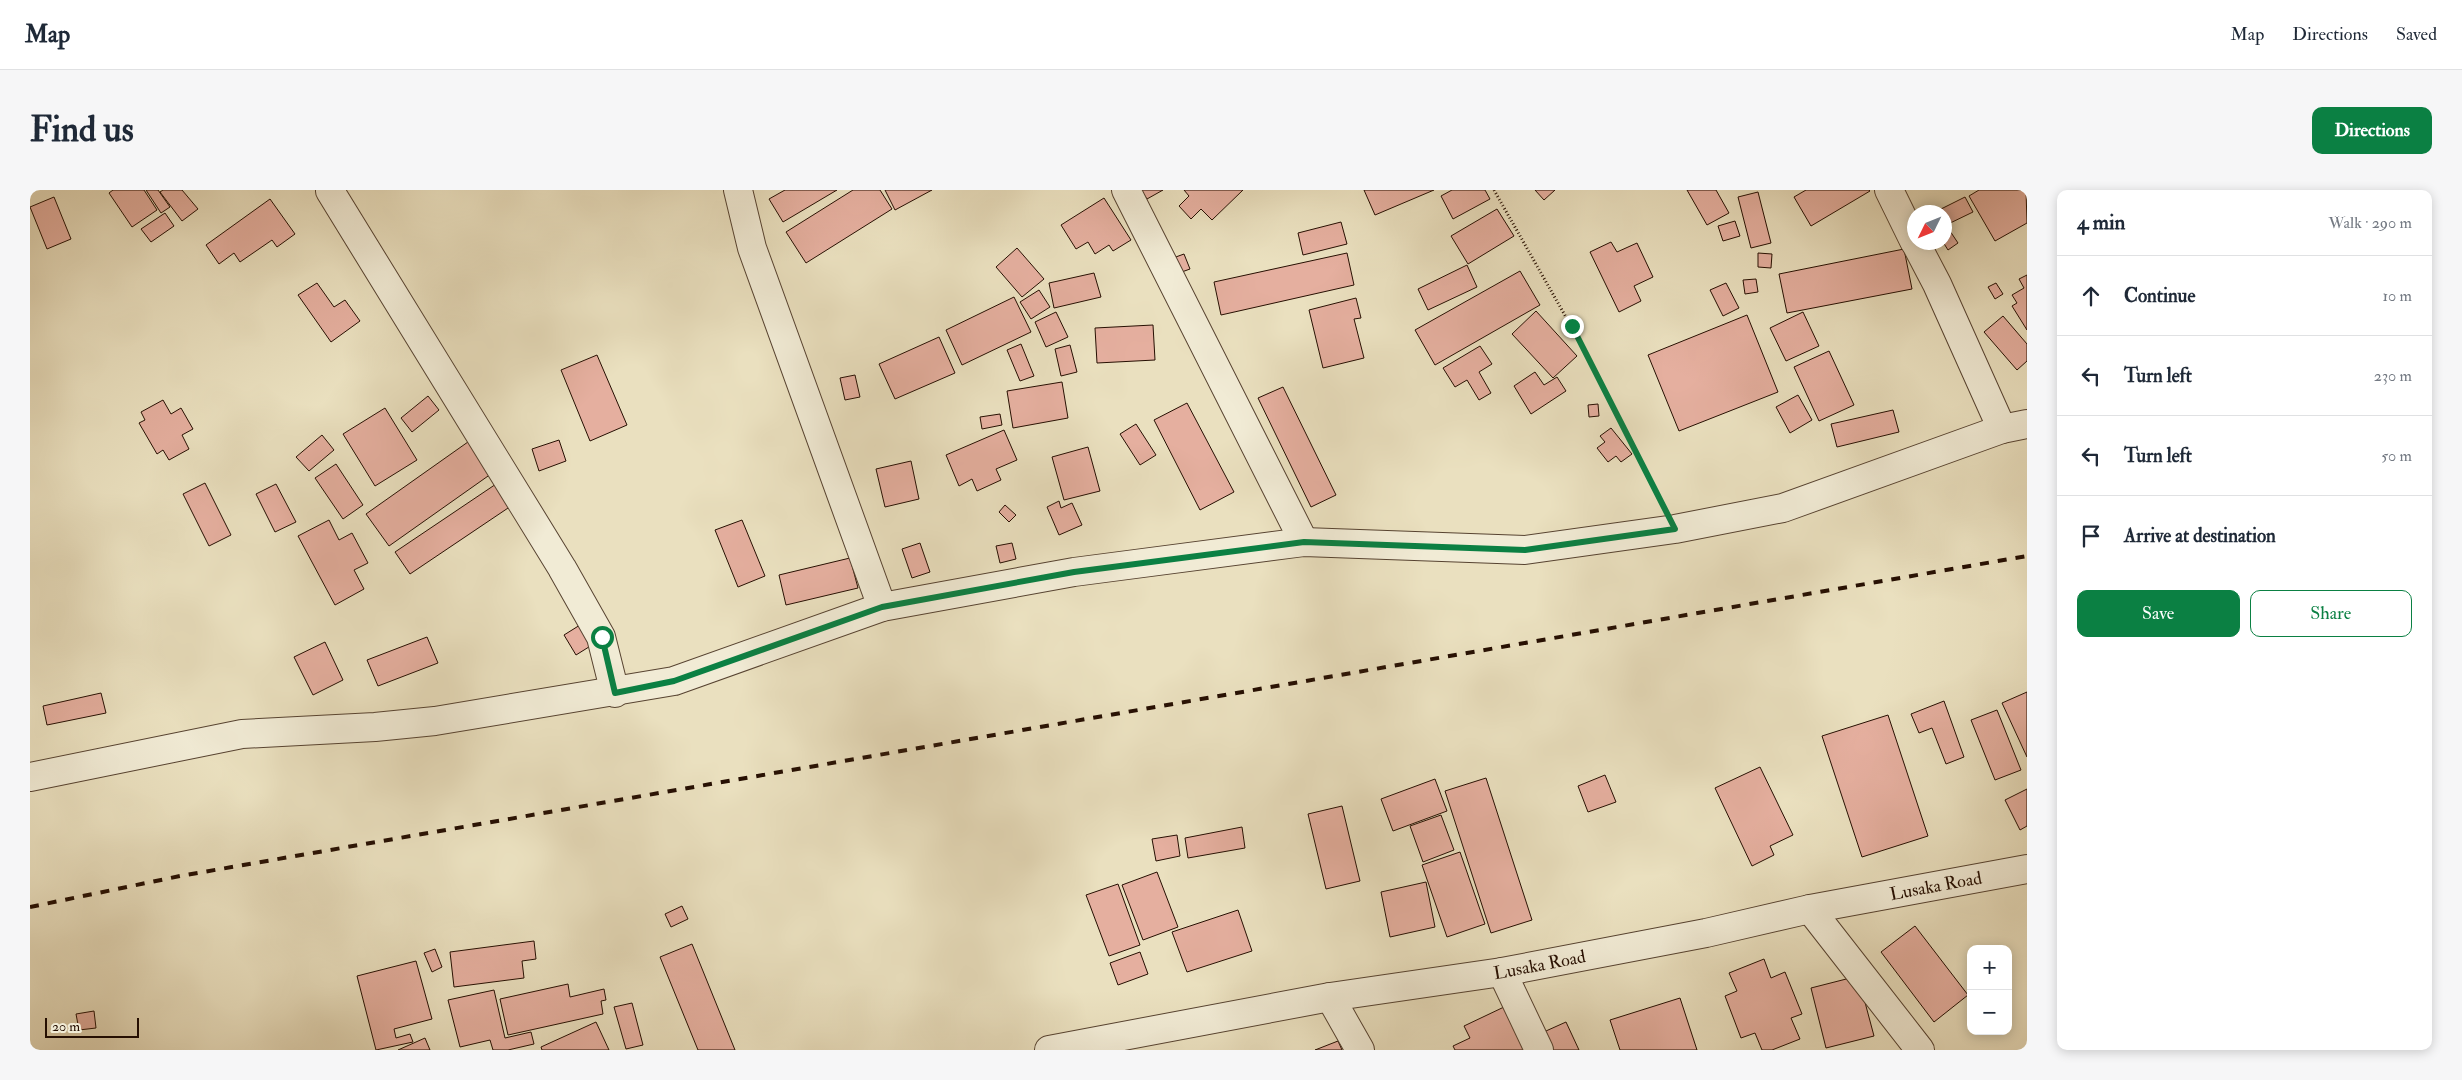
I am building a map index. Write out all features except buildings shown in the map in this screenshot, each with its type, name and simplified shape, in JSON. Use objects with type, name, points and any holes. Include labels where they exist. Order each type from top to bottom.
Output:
[{"type":"street","points":[[738,190],[752,248],[882,607]]},
{"type":"street","points":[[1126,190],[1304,542]]},
{"type":"street","points":[[1888,190],[1907,227]]},
{"type":"street","points":[[330,191],[562,568],[602,637],[615,693]]},
{"type":"street","points":[[30,777],[242,734],[319,731],[435,721],[615,693],[674,681],[882,607],[1074,572],[1304,542],[1525,550],[1675,529],[1783,508],[2015,426],[1919,250]]},
{"type":"street","name":"Lusaka Road","points":[[1049,1050],[1330,997],[1502,972],[1706,933],[1810,909],[2027,869]]},
{"type":"street","points":[[1810,909],[1920,1050]]},
{"type":"street","points":[[1502,972],[1539,1050]]},
{"type":"street","points":[[1330,997],[1360,1050]]},
{"type":"path","points":[[1494,190],[1572,326],[1675,529]]},
{"type":"railway","points":[[30,907],[180,876],[2027,556]]},
{"type":"route","points":[[602,637],[615,693],[674,681],[882,607],[1074,572],[1304,542],[1525,550],[1675,529],[1572,326]]}]
